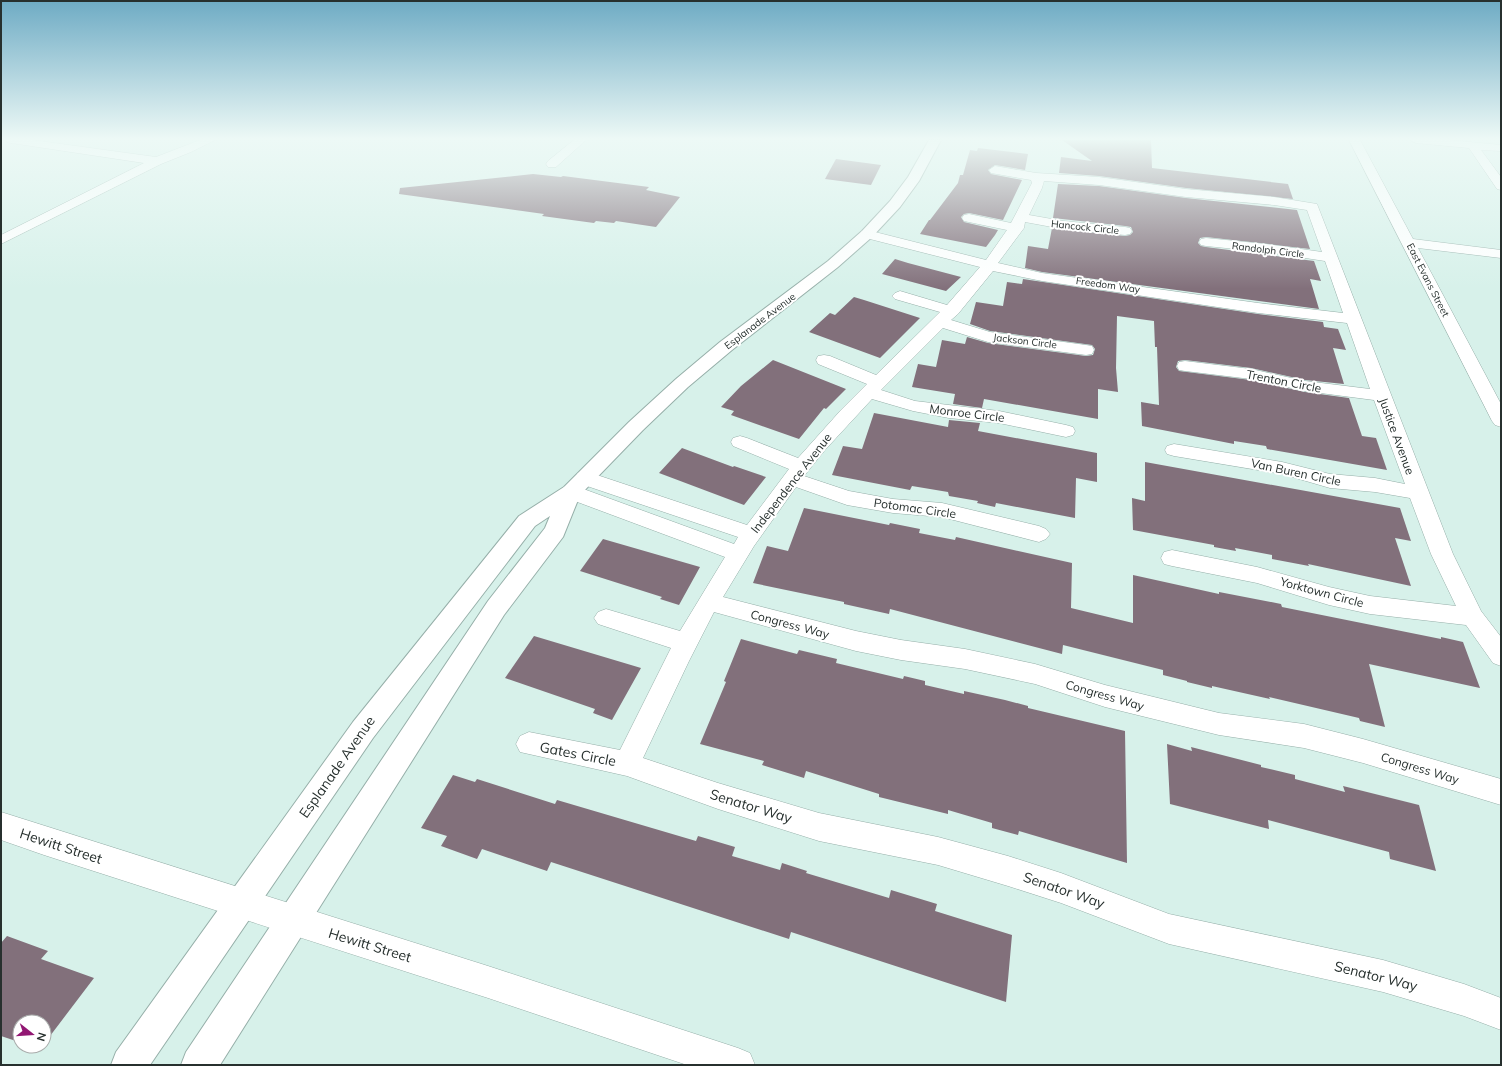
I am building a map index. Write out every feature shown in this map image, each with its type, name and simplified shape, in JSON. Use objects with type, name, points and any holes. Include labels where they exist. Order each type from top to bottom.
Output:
[{"type":"main road","name":"Esplanade Avenue","points":[[129,1065],[363,730],[527,521],[578,485],[636,426],[682,383],[726,346],[833,264],[867,234],[895,204],[905,190]]},
{"type":"main road","name":"Esplanade Avenue","points":[[199,1065],[496,608],[555,531],[578,485]]},
{"type":"street","points":[[1,240],[100,190]]},
{"type":"street","name":"Independence Avenue","points":[[627,764],[709,602],[752,534],[797,473],[873,387],[947,317],[991,266],[1019,223],[1035,190]]},
{"type":"street","name":"Justice Avenue","points":[[1164,190],[1274,201],[1312,207],[1418,493],[1456,585],[1473,617],[1501,656]]},
{"type":"street","name":"East Evans Street","points":[[1381,190],[1501,421]]},
{"type":"street","name":"Hancock Circle","points":[[969,218],[1125,231]]},
{"type":"street","name":"Freedom Way","points":[[867,234],[991,266],[1042,277],[1258,308],[1354,319]]},
{"type":"street","name":"Randolph Circle","points":[[1206,242],[1266,248],[1330,258]]},
{"type":"street","points":[[1409,243],[1501,254]]},
{"type":"street","name":"Jackson Circle","points":[[900,296],[988,337],[1041,342],[1086,350]]},
{"type":"street","name":"Monroe Circle","points":[[824,360],[873,387],[913,406],[949,412],[999,417],[1066,431]]},
{"type":"street","name":"Trenton Circle","points":[[1185,366],[1251,374],[1305,386],[1383,396]]},
{"type":"street","name":"Potomac Circle","points":[[740,442],[847,498],[893,506],[942,510],[1038,534]]},
{"type":"street","name":"Van Buren Circle","points":[[1174,450],[1249,461],[1330,481],[1375,485],[1418,493]]},
{"type":"street","points":[[578,485],[752,534]]},
{"type":"street","points":[[578,485],[739,554]]},
{"type":"street","name":"Yorktown Circle","points":[[1172,558],[1257,574],[1329,596],[1370,605],[1473,617]]},
{"type":"street","name":"Congress Way","points":[[709,602],[856,641],[901,650],[965,659],[1035,674],[1106,696],[1219,724],[1304,736],[1363,751],[1501,792]]},
{"type":"street","points":[[606,618],[687,643]]},
{"type":"street","name":"Gates Circle","points":[[529,744],[627,764]]},
{"type":"street","name":"Senator Way","points":[[627,764],[718,796],[819,827],[938,851],[1008,871],[1061,888],[1170,929],[1383,976],[1464,1000],[1501,1014]]},
{"type":"street","name":"Hewitt Street","points":[[1,826],[488,982],[738,1065]]},
{"type":"building","points":[[400,190],[646,190],[680,197],[656,227],[616,221],[614,223],[596,221],[594,223],[542,216],[544,214],[399,194]]},
{"type":"building","points":[[953,190],[1017,190],[1003,220],[969,213],[964,214],[961,217],[964,222],[998,230],[986,247],[920,234]]},
{"type":"building","points":[[1057,190],[1126,190],[1297,210],[1310,249],[1206,237],[1200,238],[1198,243],[1201,246],[1206,247],[1314,261],[1321,281],[1310,279],[1319,309],[1042,272],[1025,268],[1028,246],[1048,249],[1052,228],[1125,236],[1130,235],[1133,232],[1131,227],[1053,218]]},
{"type":"building","points":[[1203,190],[1290,190],[1293,199]]},
{"type":"building","points":[[895,259],[961,277],[946,291],[882,274]]},
{"type":"building","points":[[1023,279],[1258,314],[1323,322],[1324,327],[1338,329],[1346,350],[1333,348],[1344,384],[1305,380],[1251,368],[1185,360],[1178,361],[1176,367],[1179,371],[1251,380],[1305,392],[1349,398],[1362,436],[1376,438],[1387,470],[1267,449],[1266,446],[1234,441],[1234,444],[1142,426],[1141,402],[1159,405],[1157,347],[1155,347],[1154,321],[1117,316],[1116,368],[1118,392],[1098,389],[1098,419],[984,399],[982,408],[953,404],[955,394],[912,387],[918,364],[936,367],[942,340],[965,344],[967,337],[988,343],[1086,356],[1093,355],[1095,349],[1092,345],[990,331],[970,324],[976,302],[1003,306],[1007,282],[1022,284]]},
{"type":"building","points":[[854,297],[920,318],[880,358],[809,332],[830,313],[835,315]]},
{"type":"building","points":[[773,360],[846,389],[826,409],[824,408],[799,439],[731,415],[734,411],[721,407],[741,386]]},
{"type":"building","points":[[874,413],[948,427],[949,420],[980,423],[978,431],[1097,453],[1097,482],[1076,478],[1075,518],[996,503],[995,507],[977,503],[978,501],[949,496],[948,492],[912,486],[910,490],[832,475],[843,446],[862,449]]},
{"type":"building","points":[[682,448],[733,467],[734,466],[766,477],[744,505],[659,473]]},
{"type":"building","points":[[1145,462],[1400,508],[1411,541],[1395,538],[1411,586],[1308,564],[1309,566],[1272,559],[1272,555],[1235,548],[1236,551],[1214,547],[1214,545],[1133,530],[1132,498],[1145,501]]},
{"type":"building","points":[[804,508],[889,525],[890,523],[920,529],[919,533],[955,540],[956,537],[1072,563],[1071,608],[1133,623],[1133,575],[1219,594],[1219,592],[1281,604],[1282,607],[1441,639],[1441,637],[1463,642],[1480,688],[1369,664],[1385,727],[1360,721],[1359,718],[1269,697],[1270,699],[1187,682],[1163,675],[1163,670],[1063,645],[1062,654],[890,609],[889,614],[844,604],[844,602],[753,583],[767,546],[788,551]]},
{"type":"building","points":[[603,539],[700,567],[679,605],[660,599],[662,597],[580,571]]},
{"type":"building","points":[[534,636],[641,668],[612,720],[593,713],[595,709],[505,678]]},
{"type":"building","points":[[741,639],[797,654],[799,650],[837,659],[836,663],[903,679],[904,676],[925,681],[925,685],[964,694],[964,691],[1005,700],[1028,706],[1028,708],[1125,731],[1127,863],[1019,831],[1018,835],[992,828],[992,823],[948,810],[948,814],[879,797],[879,794],[806,771],[804,778],[762,765],[764,761],[700,744],[726,682],[724,681]]},
{"type":"building","points":[[1167,744],[1192,751],[1191,747],[1261,765],[1261,767],[1295,775],[1295,779],[1345,792],[1343,786],[1419,805],[1436,871],[1390,859],[1389,852],[1268,820],[1269,829],[1170,804]]},
{"type":"building","points":[[453,775],[475,782],[477,779],[555,804],[557,800],[696,841],[698,836],[735,847],[732,856],[780,870],[782,863],[807,871],[806,873],[889,898],[891,890],[937,904],[935,911],[1012,935],[1006,1002],[791,932],[789,939],[551,862],[547,871],[482,849],[477,859],[441,846],[447,836],[421,828]]},
{"type":"building","points":[[7,936],[48,951],[41,959],[94,978],[52,1033],[52,1014],[12,1014],[12,1040],[1,1036],[1,943]]}]
